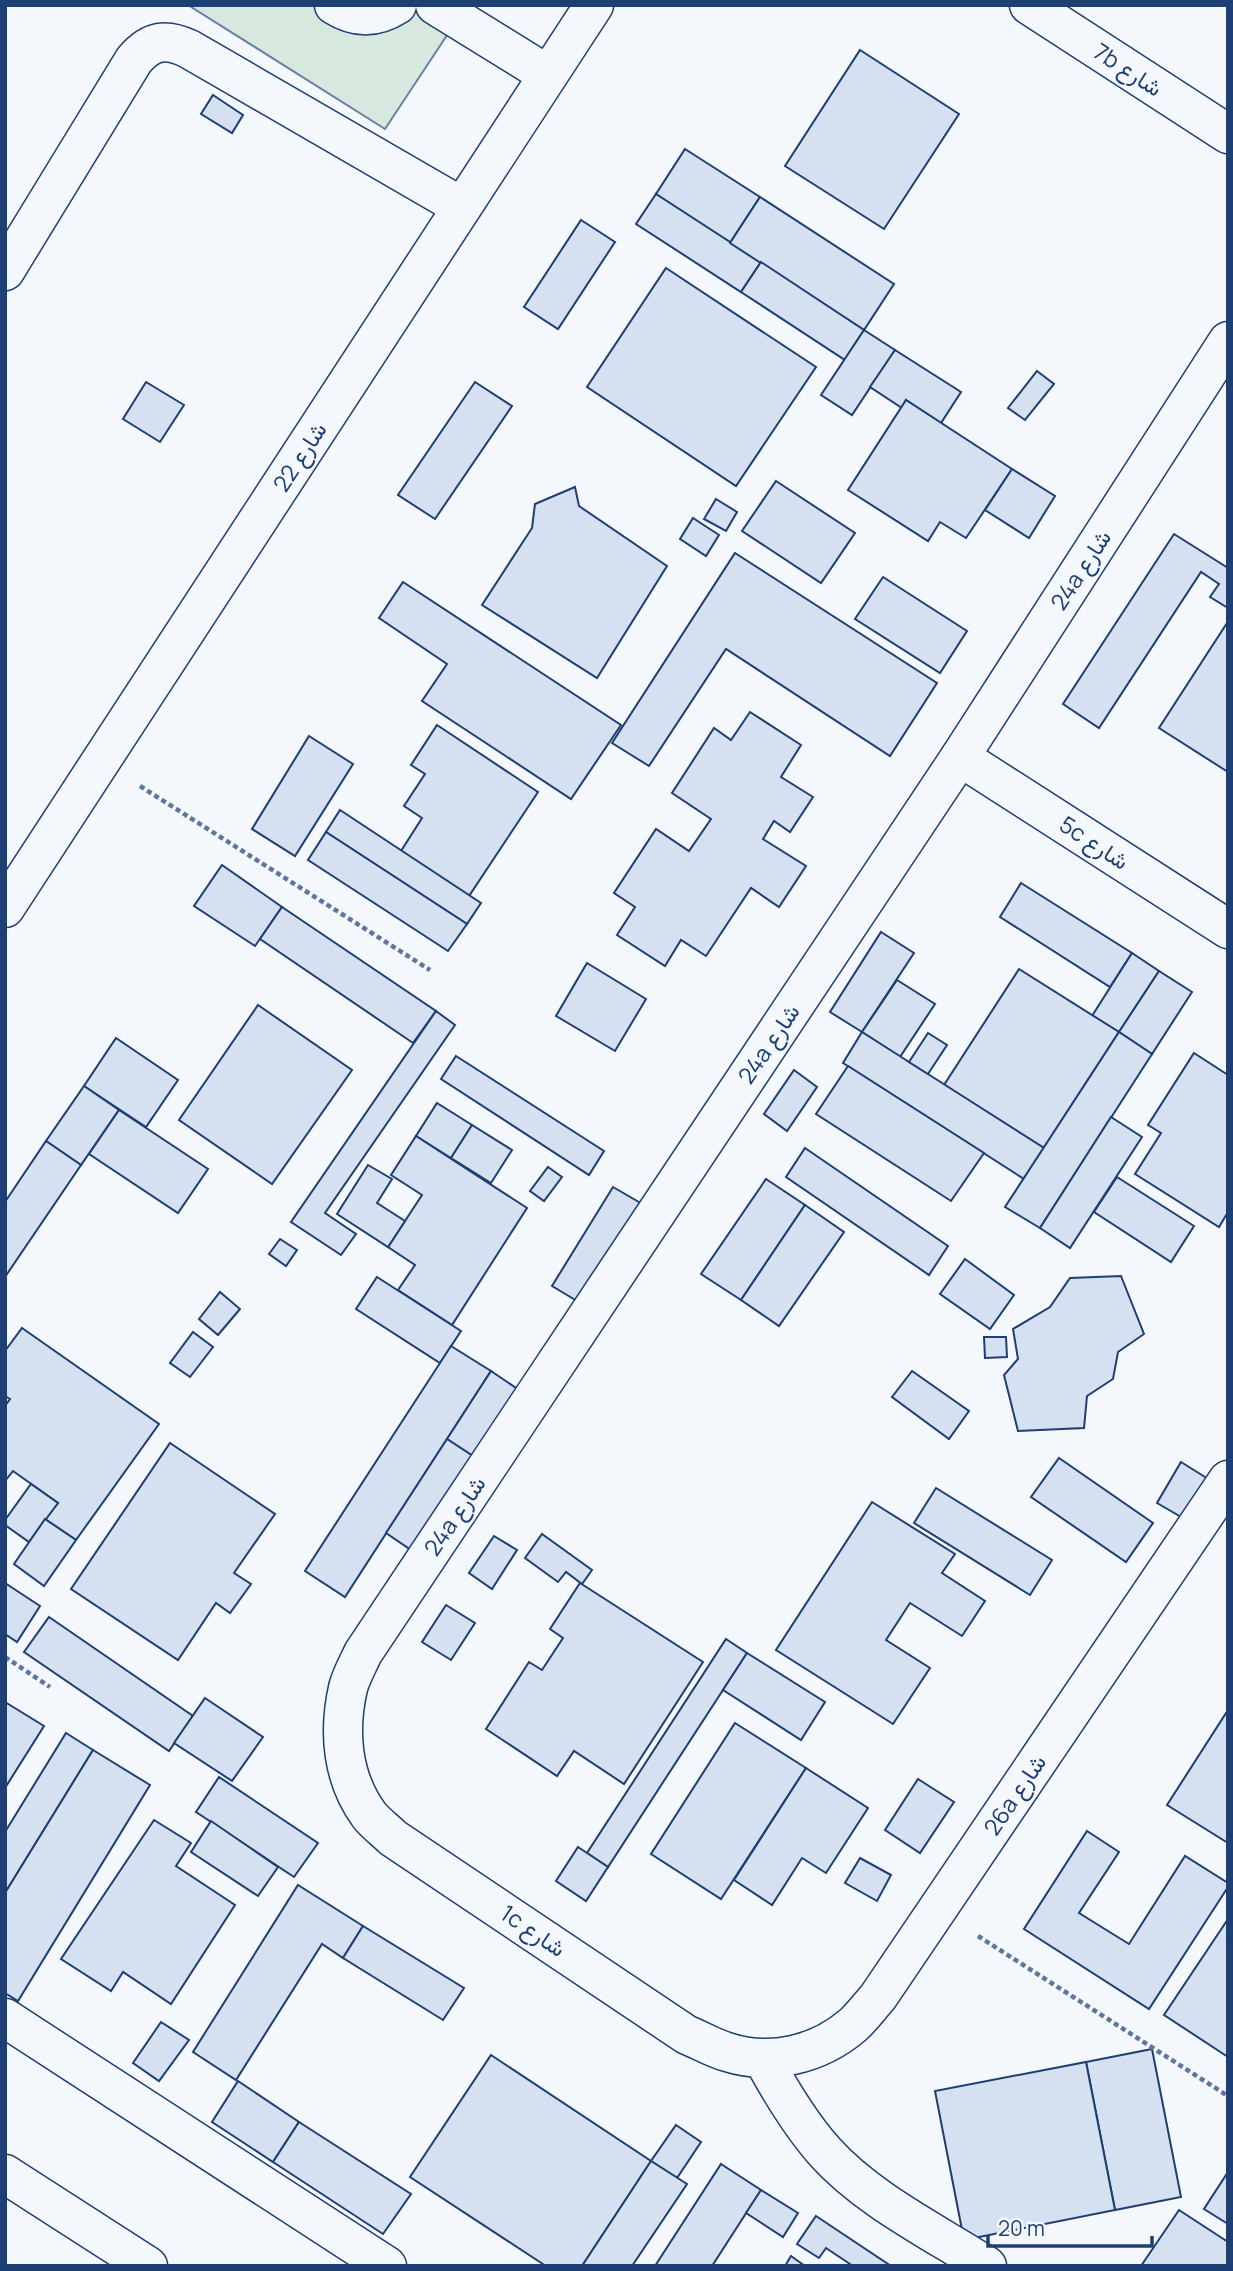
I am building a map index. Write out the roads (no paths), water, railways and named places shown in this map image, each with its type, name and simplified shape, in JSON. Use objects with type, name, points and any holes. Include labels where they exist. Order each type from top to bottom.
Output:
[{"type":"street","points":[[334,5],[354,16],[371,17],[387,12],[397,5]]},
{"type":"street","points":[[435,5],[548,75]]},
{"type":"street","name":"شارع 22","points":[[5,908],[594,5]]},
{"type":"street","name":"7b شارع","points":[[1029,5],[1228,134]]},
{"type":"street","points":[[5,271],[134,60],[144,48],[159,41],[174,42],[188,49],[463,207]]},
{"type":"street","name":"24a شارع","points":[[343,1756],[342,1721],[348,1686],[363,1653],[960,757],[1228,341]]},
{"type":"street","name":"5c شارع","points":[[960,757],[1228,929]]},
{"type":"street","name":"26a شارع","points":[[763,2059],[796,2055],[826,2044],[854,2025],[878,1997],[1228,1480]]},
{"type":"street","name":"1c شارع","points":[[343,1756],[353,1790],[370,1817],[393,1838],[687,2035],[727,2052],[763,2059]]},
{"type":"street","points":[[5,2018],[387,2266]]},
{"type":"street","points":[[763,2059],[790,2107],[826,2154],[870,2192],[987,2266]]},
{"type":"street","points":[[5,2174],[148,2266]]}]
